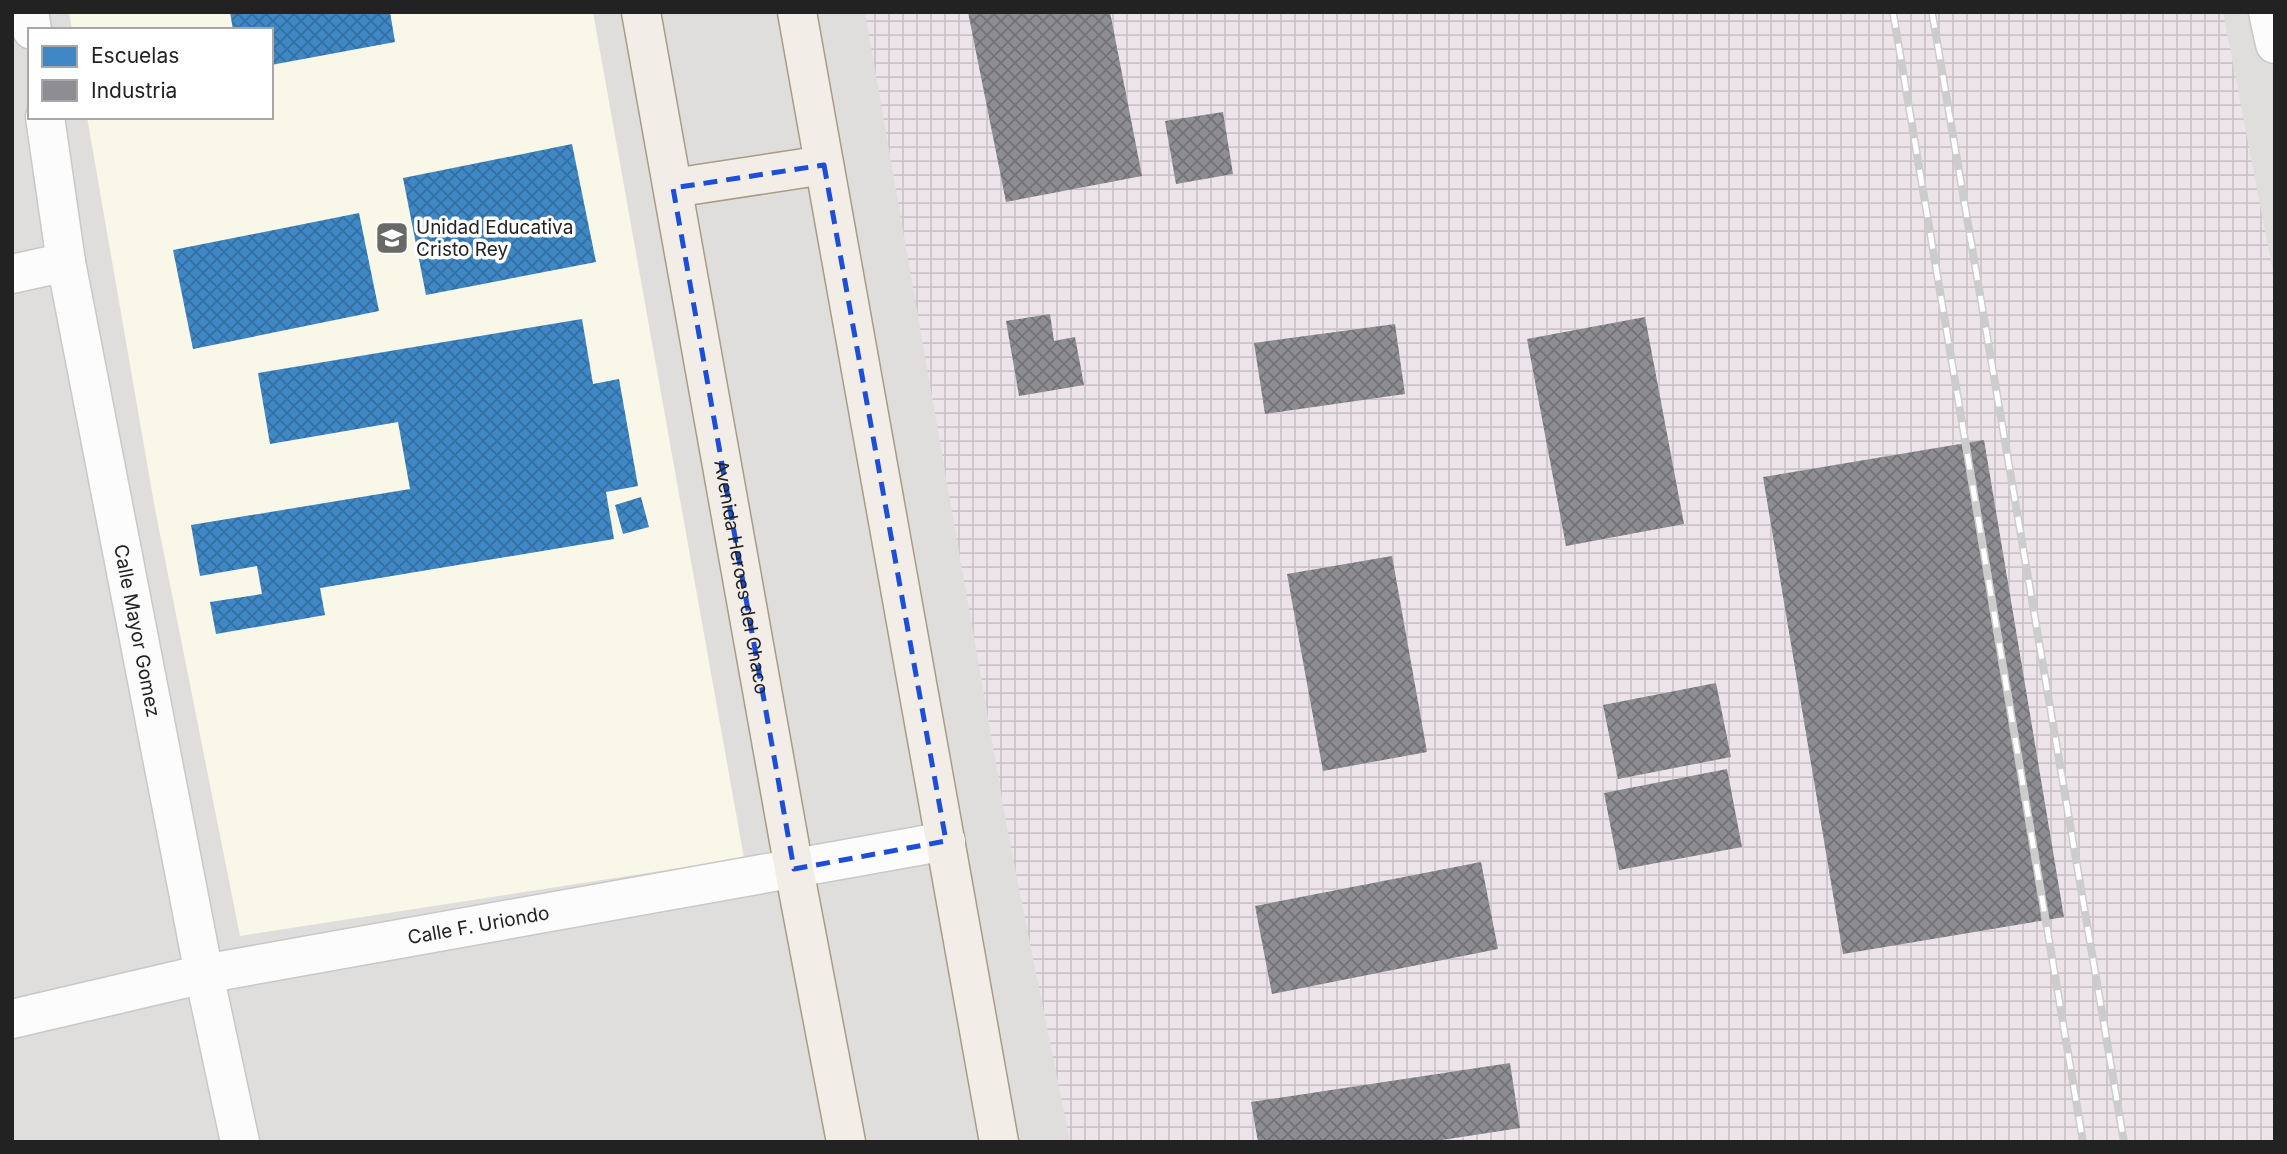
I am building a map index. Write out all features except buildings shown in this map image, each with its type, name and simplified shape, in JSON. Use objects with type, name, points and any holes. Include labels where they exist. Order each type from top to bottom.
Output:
[{"type":"main road","name":"Avenida Heroes del Chaco","points":[[641,12],[794,869],[846,1142]]},
{"type":"main road","points":[[797,12],[999,1142]]},
{"type":"main road","points":[[673,188],[824,165]]},
{"type":"street","points":[[2269,12],[2275,44]]},
{"type":"street","name":"Calle Mayor Gomez","points":[[45,119],[66,261],[204,974],[240,1142]]},
{"type":"street","points":[[12,274],[66,261]]},
{"type":"street","name":"Calle F. Uriondo","points":[[12,1019],[204,974],[946,841]]},
{"type":"highlighted area","points":[[824,165],[946,841],[794,869],[673,188]]},
{"type":"shaded area","points":[[12,12],[2275,12],[2275,1142],[12,1142]]},
{"type":"shaded area","points":[[69,12],[593,12],[744,858],[240,936],[155,509],[87,119],[273,119],[273,28],[72,28]]},
{"type":"shaded area","points":[[865,12],[2223,12],[2275,283],[2275,1142],[1070,1142],[1009,838]]},
{"type":"railway","points":[[1893,12],[2083,1142]]},
{"type":"railway","points":[[1932,12],[2124,1142]]},
{"type":"place","name":"Unidad Educativa Cristo Rey","points":[[392,238]]}]
